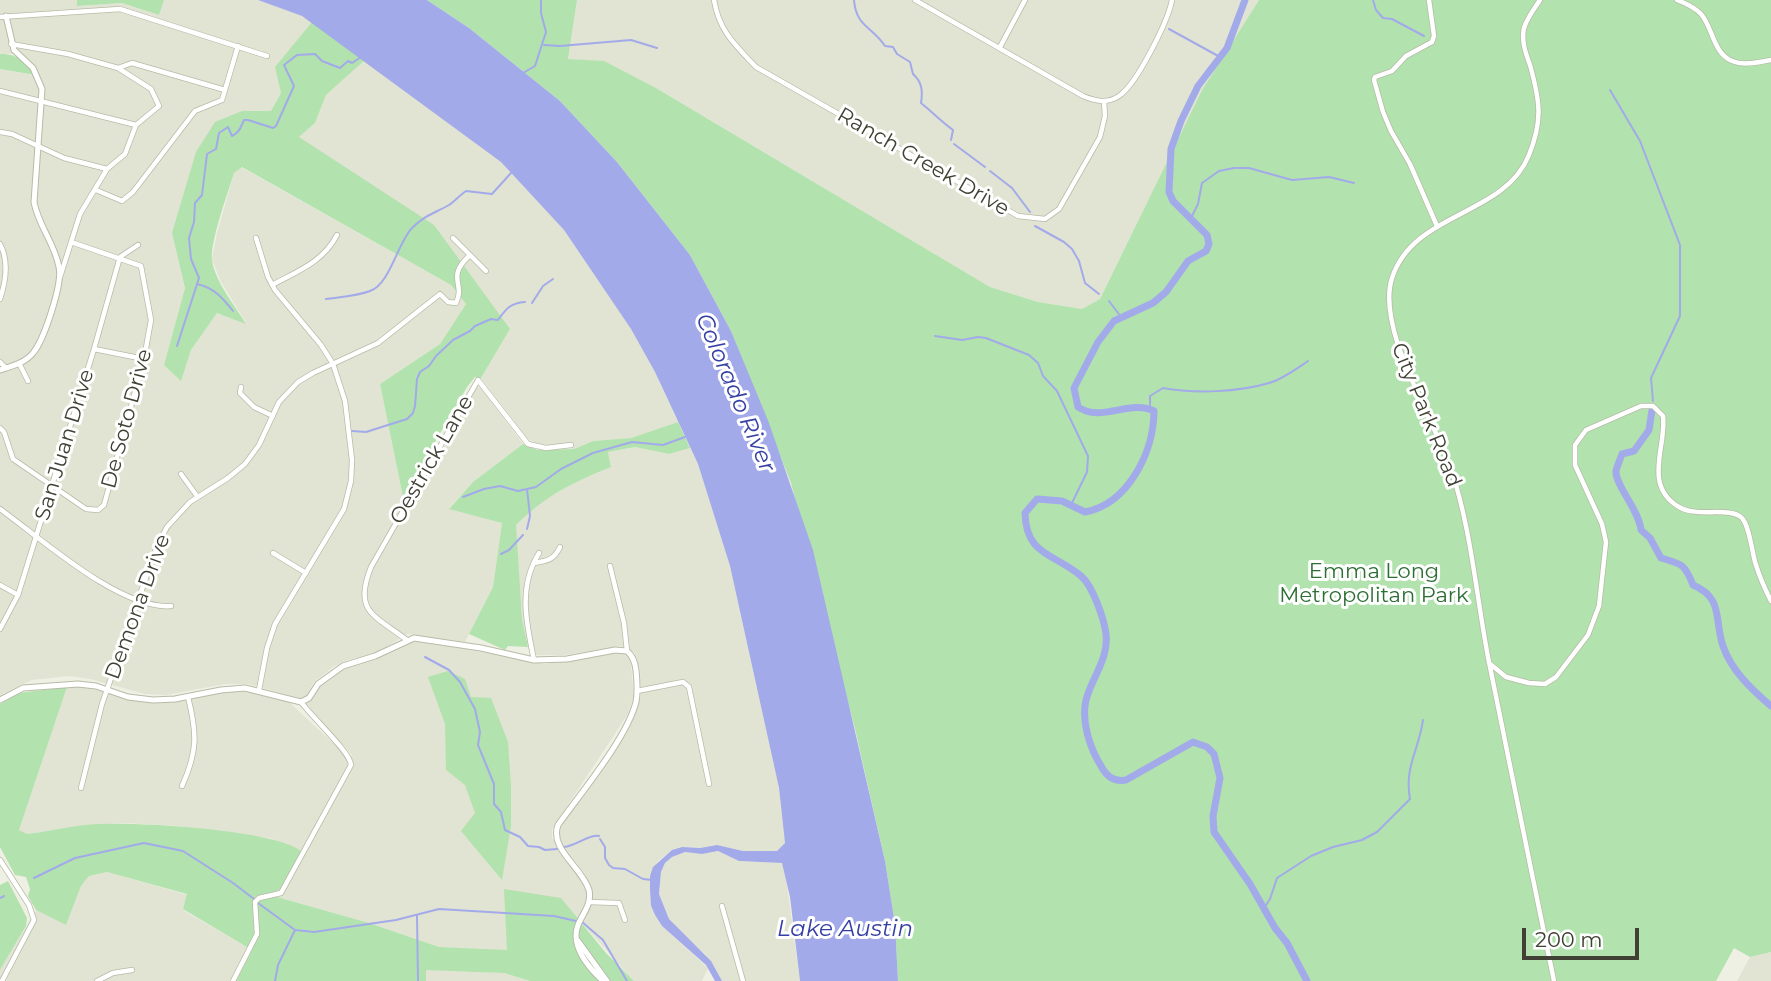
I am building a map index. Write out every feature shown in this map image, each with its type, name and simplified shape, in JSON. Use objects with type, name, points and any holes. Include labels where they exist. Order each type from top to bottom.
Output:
[{"type":"street","name":"Ranch Creek Drive","points":[[714,0],[716,14],[725,34],[756,67],[1018,216],[1045,219],[1059,209],[1100,137],[1105,116],[1104,101]]},
{"type":"street","points":[[915,0],[1083,96],[1104,101],[1125,91],[1141,69],[1164,23],[1172,0]]},
{"type":"street","points":[[1000,47],[1025,0]]},
{"type":"street","points":[[1429,0],[1433,42],[1406,56],[1392,71],[1375,77],[1374,80],[1382,112],[1410,164],[1437,226]]},
{"type":"street","name":"City Park Road","points":[[1540,0],[1524,30],[1525,48],[1540,109],[1538,126],[1525,164],[1506,188],[1437,226],[1409,249],[1395,269],[1388,294],[1389,317],[1455,482],[1493,685],[1554,981]]},
{"type":"street","points":[[1676,0],[1687,4],[1701,15],[1724,56],[1733,61],[1750,64],[1771,60]]},
{"type":"street","points":[[60,278],[57,258],[35,209],[34,186],[42,89],[33,68],[14,50],[3,17],[120,9],[267,56]]},
{"type":"street","points":[[0,362],[3,369],[19,363],[27,359],[38,346],[80,214],[107,169],[125,154],[136,125],[159,106],[151,89],[118,68],[68,54],[11,44]]},
{"type":"street","points":[[96,190],[122,201],[133,192],[195,111],[222,100],[238,46]]},
{"type":"street","points":[[118,68],[132,63],[225,90]]},
{"type":"street","points":[[0,91],[136,125]]},
{"type":"street","points":[[0,132],[12,134],[64,158],[107,169]]},
{"type":"street","points":[[272,285],[320,258],[337,235]]},
{"type":"street","points":[[256,238],[272,285],[321,345],[333,364],[345,401],[352,452],[351,481],[340,518],[275,624],[267,648],[259,690]]},
{"type":"street","points":[[453,238],[486,271]]},
{"type":"street","name":"De Soto Drive","points":[[0,428],[4,432],[13,459],[86,509],[97,510],[104,505],[144,359],[151,320],[141,266],[71,242]]},
{"type":"street","points":[[0,244],[6,255],[5,287],[0,299]]},
{"type":"street","points":[[120,257],[138,245]]},
{"type":"street","name":"Demona Drive","points":[[80,788],[107,689],[138,601],[162,536],[181,510],[245,464],[259,446],[285,394],[298,382],[377,343],[440,294],[448,302],[456,303],[460,296],[456,274],[460,265],[470,255]]},
{"type":"street","name":"San Juan Drive","points":[[0,629],[18,595],[120,257]]},
{"type":"street","points":[[94,349],[144,359]]},
{"type":"street","points":[[19,363],[27,381]]},
{"type":"street","name":"Oestrick Lane","points":[[407,640],[371,612],[363,598],[365,583],[478,380],[528,444],[546,447],[571,445]]},
{"type":"street","points":[[242,387],[240,393],[250,403],[273,416]]},
{"type":"street","points":[[1489,663],[1506,677],[1529,683],[1548,683],[1578,651],[1592,628],[1599,607],[1606,559],[1606,536],[1575,465],[1575,445],[1587,430],[1641,406],[1653,406],[1663,416],[1658,464],[1660,482],[1667,496],[1676,505],[1690,512],[1729,513],[1740,516],[1745,523],[1763,584],[1771,600]]},
{"type":"street","points":[[181,474],[198,496]]},
{"type":"street","points":[[0,509],[113,591],[138,601],[171,607]]},
{"type":"street","points":[[533,563],[556,556],[560,547]]},
{"type":"street","points":[[273,553],[306,573]]},
{"type":"street","points":[[534,660],[526,624],[526,588],[528,570],[539,553]]},
{"type":"street","points":[[610,566],[624,623],[627,651]]},
{"type":"street","points":[[0,585],[18,595]]},
{"type":"street","points":[[300,702],[309,698],[318,684],[343,666],[386,652],[407,640],[422,638],[534,660],[567,659],[615,650],[631,654],[637,691],[634,706],[616,742],[556,829],[557,844],[583,876],[589,891],[589,902],[578,925],[576,939],[605,981]]},
{"type":"street","points":[[1493,685],[1506,677]]},
{"type":"street","points":[[637,691],[683,682],[689,687],[709,784]]},
{"type":"street","points":[[0,700],[23,688],[40,685],[78,684],[153,700],[232,689],[259,690],[300,702],[342,748],[351,759],[352,765],[281,892],[259,898],[255,902],[257,934],[233,981]]},
{"type":"street","points":[[182,786],[196,747],[188,697]]},
{"type":"street","points":[[0,860],[29,905],[34,920],[2,981]]},
{"type":"street","points":[[589,902],[619,903],[625,920]]},
{"type":"street","points":[[722,906],[743,981]]},
{"type":"street","points":[[97,981],[113,973],[132,970]]},
{"type":"shaded area","points":[[0,0],[77,0],[78,6],[122,3],[159,15],[164,0],[258,0],[312,22],[276,67],[281,93],[271,111],[242,111],[172,233],[185,288],[164,365],[181,380],[191,350],[217,313],[246,323],[220,280],[212,259],[234,173],[241,167],[451,285],[466,304],[440,344],[380,384],[403,497],[416,500],[476,387],[480,387],[523,444],[473,482],[449,508],[502,523],[493,587],[465,642],[408,634],[377,653],[348,660],[333,667],[313,683],[306,697],[300,698],[248,684],[225,684],[166,695],[145,694],[69,676],[32,680],[0,695],[0,69],[33,75],[27,65],[13,54],[0,54]]},
{"type":"shaded area","points":[[577,0],[1259,0],[1202,90],[1100,299],[1082,309],[1038,302],[990,287],[656,88],[604,62],[568,59]]},
{"type":"shaded area","points":[[365,60],[501,162],[564,230],[631,329],[678,422],[631,438],[593,441],[574,449],[528,439],[481,378],[510,329],[299,137],[315,123],[326,95]]},
{"type":"shaded area","points":[[635,447],[669,454],[690,448],[698,464],[730,566],[779,788],[785,843],[777,851],[743,851],[717,845],[682,847],[672,850],[658,861],[650,876],[651,907],[662,926],[708,968],[702,981],[634,981],[582,923],[592,894],[590,886],[584,873],[560,841],[559,833],[563,823],[589,789],[632,721],[641,696],[640,669],[634,652],[621,646],[565,655],[530,655],[522,619],[515,525],[537,504],[575,482],[611,467],[608,452]]},
{"type":"shaded area","points":[[423,641],[545,664],[608,653],[630,656],[634,696],[628,714],[552,829],[552,838],[582,878],[588,892],[587,904],[579,919],[507,951],[439,947],[369,923],[277,897],[273,839],[177,826],[125,823],[86,825],[27,834],[19,830],[67,687],[85,687],[148,703],[174,702],[230,691],[251,691],[288,701],[350,759],[352,755],[306,704],[318,686],[332,675],[354,664],[391,653],[410,642]]},
{"type":"shaded area","points":[[718,851],[739,861],[784,863],[800,981],[722,981],[705,954],[669,919],[659,894],[661,872],[665,863],[685,852],[702,854]]},
{"type":"shaded area","points":[[107,872],[188,895],[183,910],[252,950],[236,981],[0,981],[0,970],[36,910],[66,925],[81,886],[89,876]]},
{"type":"shaded area","points":[[1771,952],[1771,981],[1737,981],[1750,957]]},
{"type":"shaded area","points":[[426,970],[504,973],[530,981],[426,981]]},
{"type":"green space","points":[[77,0],[164,0],[159,15],[122,3],[77,6]]},
{"type":"green space","name":"Emma Long Metropolitan Park","points":[[427,0],[577,0],[568,59],[604,61],[656,88],[990,287],[1038,302],[1082,309],[1100,299],[1202,90],[1259,0],[1771,0],[1771,952],[1750,957],[1734,948],[1716,981],[898,981],[895,924],[885,861],[855,729],[791,483],[731,331],[690,255],[617,162],[560,101],[469,28]]},
{"type":"green space","points":[[312,22],[365,60],[326,95],[315,123],[299,137],[434,225],[510,329],[481,378],[475,377],[467,387],[403,497],[380,384],[440,344],[466,304],[451,285],[242,167],[234,173],[224,204],[212,260],[221,285],[246,324],[217,313],[191,350],[181,381],[164,365],[185,288],[172,233],[196,152],[215,122],[242,111],[271,111],[281,93],[275,67]]},
{"type":"green space","points":[[0,54],[20,59],[35,75],[0,69]]},
{"type":"green space","points":[[678,422],[690,448],[669,454],[635,447],[608,452],[611,467],[560,491],[516,525],[522,619],[528,647],[508,646],[505,650],[469,634],[493,587],[502,523],[449,509],[473,482],[523,444],[537,450],[574,449],[593,441],[631,438]]},
{"type":"green space","points":[[448,671],[465,679],[471,697],[491,698],[508,742],[511,826],[502,880],[461,831],[475,813],[465,785],[446,770],[445,724],[428,677]]},
{"type":"green space","points":[[67,687],[19,830],[27,834],[104,824],[162,825],[231,832],[285,843],[301,851],[282,887],[277,891],[277,897],[369,923],[439,947],[507,950],[504,889],[561,898],[606,953],[634,981],[530,981],[504,973],[426,970],[426,981],[236,981],[252,950],[183,909],[187,894],[107,872],[89,876],[81,886],[66,925],[36,910],[28,896],[30,889],[26,877],[15,875],[0,847],[0,704],[19,693]]},
{"type":"green space","points":[[8,881],[27,918],[26,926],[0,970],[0,885]]},
{"type":"water","name":"Lake Austin","points":[[258,0],[427,0],[469,28],[560,101],[617,162],[690,255],[731,331],[769,423],[813,550],[885,861],[895,924],[898,981],[800,981],[790,897],[782,863],[739,861],[718,851],[702,854],[685,852],[665,863],[661,872],[659,894],[669,919],[711,961],[722,981],[715,981],[706,965],[662,926],[651,906],[650,876],[653,867],[672,850],[717,845],[743,851],[777,851],[785,843],[779,788],[730,566],[698,464],[655,372],[631,329],[564,230],[501,162],[302,16]]},
{"type":"waterway","points":[[523,73],[535,66],[546,32],[541,0]]},
{"type":"waterway","points":[[854,0],[855,9],[862,21],[885,46],[893,47],[897,54],[910,62],[921,87],[921,103],[953,130],[951,140]]},
{"type":"waterway","points":[[1245,0],[1227,48],[1198,86],[1171,149],[1169,192],[1173,201],[1207,235],[1209,244],[1206,251],[1188,261],[1166,292],[1153,303],[1114,321],[1098,342],[1074,388],[1078,407],[1087,411],[1096,413],[1135,408],[1154,411],[1153,427],[1144,459],[1126,487],[1114,499],[1100,507],[1085,512],[1062,501],[1037,499],[1025,513],[1030,538],[1043,552],[1081,576],[1094,595],[1103,620],[1106,634],[1105,652],[1085,708],[1090,743],[1103,770],[1114,779],[1126,780],[1193,742],[1207,747],[1214,754],[1220,778],[1213,816],[1214,832],[1287,943],[1307,981]]},
{"type":"waterway","points":[[1373,0],[1376,10],[1383,18],[1392,19],[1424,36]]},
{"type":"waterway","points":[[1169,29],[1220,57]]},
{"type":"waterway","points":[[544,45],[631,40],[657,48]]},
{"type":"waterway","points":[[177,346],[199,278],[191,259],[189,238],[194,222],[195,203],[202,195],[207,154],[216,149],[219,133],[228,127],[232,136],[244,120],[273,128],[276,126],[294,86],[284,65],[297,55],[315,54],[322,61],[340,68],[348,61],[352,63],[361,57]]},
{"type":"waterway","points":[[1610,90],[1640,141],[1680,245],[1680,316],[1651,378],[1653,401]]},
{"type":"waterway","points":[[954,144],[985,167]]},
{"type":"waterway","points":[[1191,218],[1198,204],[1202,183],[1219,171],[1249,168],[1292,180],[1329,177],[1354,183]]},
{"type":"waterway","points":[[990,171],[1012,188],[1030,212]]},
{"type":"waterway","points":[[326,299],[360,294],[377,287],[412,228],[466,191],[492,194],[511,173]]},
{"type":"waterway","points":[[1035,226],[1072,249],[1079,261],[1085,283],[1099,294]]},
{"type":"waterway","points":[[532,303],[543,286],[553,279]]},
{"type":"waterway","points":[[197,284],[217,294],[233,311]]},
{"type":"waterway","points":[[1109,301],[1121,317]]},
{"type":"waterway","points":[[352,431],[366,432],[407,419],[415,406],[420,372],[429,366],[436,356],[453,340],[475,326],[491,319],[498,320],[509,307],[525,302]]},
{"type":"waterway","points":[[935,336],[962,340],[986,338],[1029,355],[1038,363],[1043,376],[1057,391],[1088,456],[1087,472],[1071,505]]},
{"type":"waterway","points":[[1150,409],[1150,396],[1163,388],[1203,391],[1257,386],[1279,379],[1308,361]]},
{"type":"waterway","points":[[1652,410],[1649,430],[1634,451],[1622,454],[1616,471],[1619,483],[1636,514],[1641,530],[1650,538],[1661,558],[1682,566],[1693,585],[1703,590],[1714,603],[1720,636],[1731,663],[1771,706]]},
{"type":"waterway","points":[[463,497],[500,486],[518,491],[536,487],[561,469],[593,453],[632,442],[663,445],[685,437]]},
{"type":"waterway","points":[[527,489],[530,516],[527,529]]},
{"type":"waterway","points":[[501,554],[509,550],[523,535]]},
{"type":"waterway","points":[[425,657],[449,670],[460,682],[475,709],[480,732],[478,745],[494,784],[494,804],[501,812],[505,830],[520,837],[528,846],[545,850],[557,849]]},
{"type":"waterway","points":[[1264,908],[1277,878],[1311,856],[1362,840],[1377,832],[1410,799],[1410,768],[1423,720]]},
{"type":"waterway","points":[[564,847],[599,836]]},
{"type":"waterway","points":[[600,839],[605,847],[605,858],[609,865],[652,880]]},
{"type":"waterway","points":[[34,878],[75,858],[144,843],[183,851],[254,899]]},
{"type":"waterway","points":[[0,898],[4,896]]},
{"type":"waterway","points":[[258,903],[295,930],[314,932],[396,920],[439,909],[554,916],[576,921]]},
{"type":"waterway","points":[[417,916],[418,981]]},
{"type":"waterway","points":[[582,922],[603,940],[627,981]]},
{"type":"waterway","points":[[275,981],[278,965],[295,930]]},
{"type":"water label","name":"Colorado River","points":[[735,393]]}]
